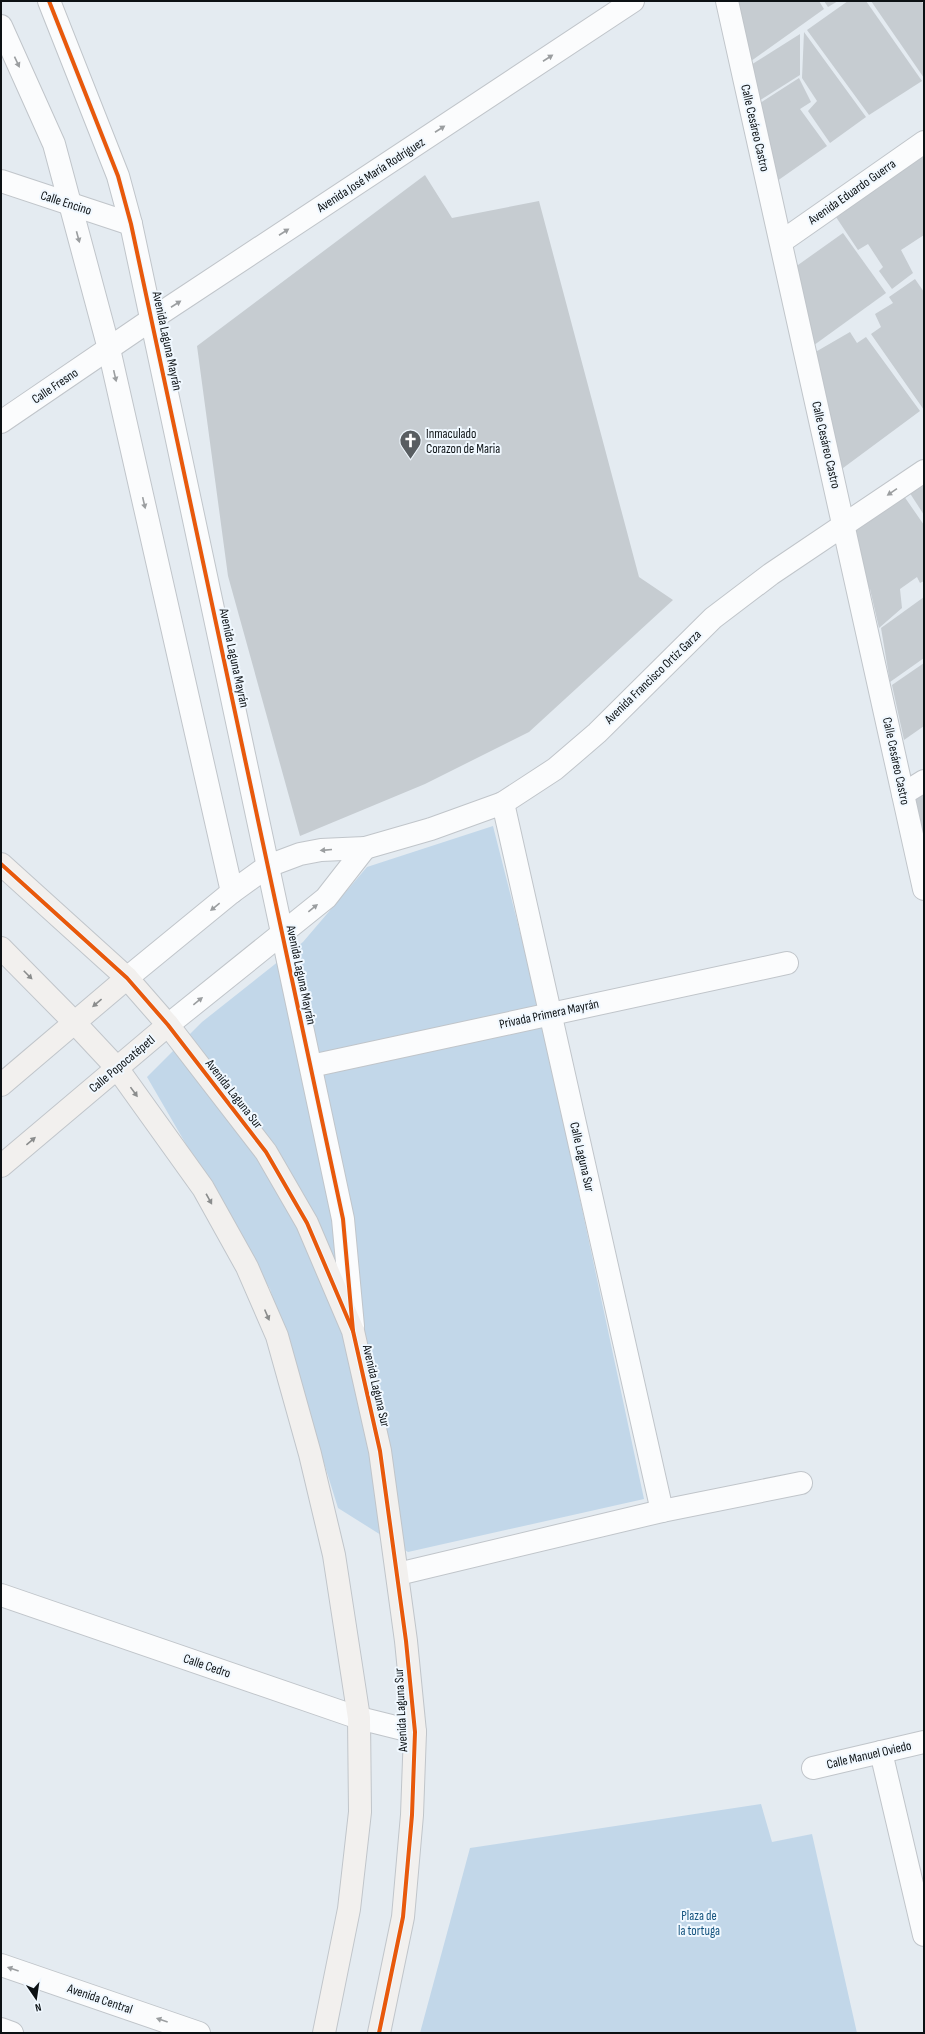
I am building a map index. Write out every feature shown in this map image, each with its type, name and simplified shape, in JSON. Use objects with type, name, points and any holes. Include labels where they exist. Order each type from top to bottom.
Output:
[{"type":"street","name":"Avenida Laguna Mayrán","points":[[49,1],[118,176],[131,224],[343,1219],[354,1331]]},
{"type":"street","name":"Avenida José María Rodríguez","points":[[109,349],[152,319],[634,1]]},
{"type":"street","name":"Calle Cesáreo Castro","points":[[727,1],[924,888]]},
{"type":"street","points":[[1,26],[54,144],[109,349],[232,892]]},
{"type":"street","name":"Avenida Eduardo Guerra","points":[[781,242],[924,142]]},
{"type":"street","name":"Calle Encino","points":[[1,181],[131,224]]},
{"type":"street","name":"Calle Fresno","points":[[1,422],[109,349]]},
{"type":"street","name":"Avenida Francisco Ortiz Garza","points":[[268,866],[300,854],[321,850],[365,848],[431,829],[503,802],[555,769],[591,738],[714,618],[771,574],[924,470]]},
{"type":"street","points":[[903,794],[924,781]]},
{"type":"street","name":"Calle Laguna Sur","points":[[503,802],[662,1511]]},
{"type":"street","points":[[282,933],[326,898],[365,848]]},
{"type":"street","name":"Avenida Laguna Sur","points":[[1,864],[127,978],[168,1025],[266,1152],[307,1223],[354,1331],[380,1451],[398,1574],[415,1732],[412,1815],[403,1917],[379,2033]]},
{"type":"street","points":[[1,1085],[127,978],[232,892],[268,866]]},
{"type":"street","name":"Calle Popocatépetl","points":[[1,1166],[116,1068],[282,933]]},
{"type":"street","points":[[1,948],[74,1022],[116,1068],[203,1188],[247,1267],[277,1336],[310,1454],[334,1555],[359,1718],[360,1812],[349,1909],[324,2033]]},
{"type":"street","name":"Privada Primera Mayrán","points":[[311,1066],[787,963]]},
{"type":"street","points":[[398,1574],[662,1511],[801,1483]]},
{"type":"street","name":"Calle Cedro","points":[[1,1595],[359,1718],[415,1732]]},
{"type":"street","name":"Calle Manuel Oviedo","points":[[813,1768],[924,1742]]},
{"type":"street","points":[[881,1752],[924,1935]]},
{"type":"street","name":"Avenida Central","points":[[1,1965],[199,2033]]},
{"type":"street","points":[[1,2029],[12,2033]]},
{"type":"green space","points":[[493,826],[538,1003],[644,1499],[408,1552],[338,1508],[270,1289],[147,1077],[202,1022],[303,942],[367,867]]},
{"type":"green space","name":"Plaza de la tortuga","points":[[761,1804],[772,1842],[812,1834],[857,2033],[420,2033],[470,1848]]},
{"type":"building","points":[[734,1],[819,1],[824,9],[747,64]]},
{"type":"building","points":[[824,1],[838,1],[828,7]]},
{"type":"building","points":[[848,1],[866,1],[922,81],[869,115],[807,30]]},
{"type":"building","points":[[871,1],[921,1],[924,5],[924,78]]},
{"type":"building","points":[[804,32],[866,117],[830,143],[808,111],[817,101],[802,78]]},
{"type":"building","points":[[800,34],[800,75],[754,104],[746,68]]},
{"type":"building","points":[[799,78],[811,102],[800,109],[827,146],[770,186],[754,107]]},
{"type":"building","points":[[919,152],[924,160],[924,235],[901,250],[913,273],[892,289],[879,271],[883,267],[868,244],[858,250],[830,208]]},
{"type":"building","name":"Inmaculado Corazon de Maria","points":[[425,175],[452,218],[539,201],[639,577],[673,600],[529,732],[425,784],[300,836],[228,576],[197,346]]},
{"type":"building","points":[[843,233],[886,293],[810,348],[791,270]]},
{"type":"building","points":[[915,279],[924,292],[924,410],[871,334],[881,327],[875,314],[893,303],[889,297]]},
{"type":"building","points":[[850,332],[857,343],[866,337],[920,411],[839,471],[812,354]]},
{"type":"building","points":[[924,471],[924,515],[904,484]]},
{"type":"building","points":[[899,489],[924,525],[924,581],[920,583],[917,577],[900,589],[902,608],[879,628],[870,589],[860,590],[845,526]]},
{"type":"building","points":[[924,597],[924,658],[890,682],[881,628]]},
{"type":"building","points":[[924,663],[924,726],[904,740],[892,685]]},
{"type":"building","points":[[924,781],[924,844],[909,791]]},
{"type":"cycle path","points":[[49,1],[118,176],[131,224],[343,1219],[353,1331]]},
{"type":"cycle path","points":[[1,864],[127,978],[168,1025],[266,1152],[307,1223],[353,1331],[380,1451],[406,1641],[415,1732],[412,1815],[403,1917],[379,2033]]},
{"type":"place","name":"Inmaculado Corazon de Maria","points":[[410,460]]}]
